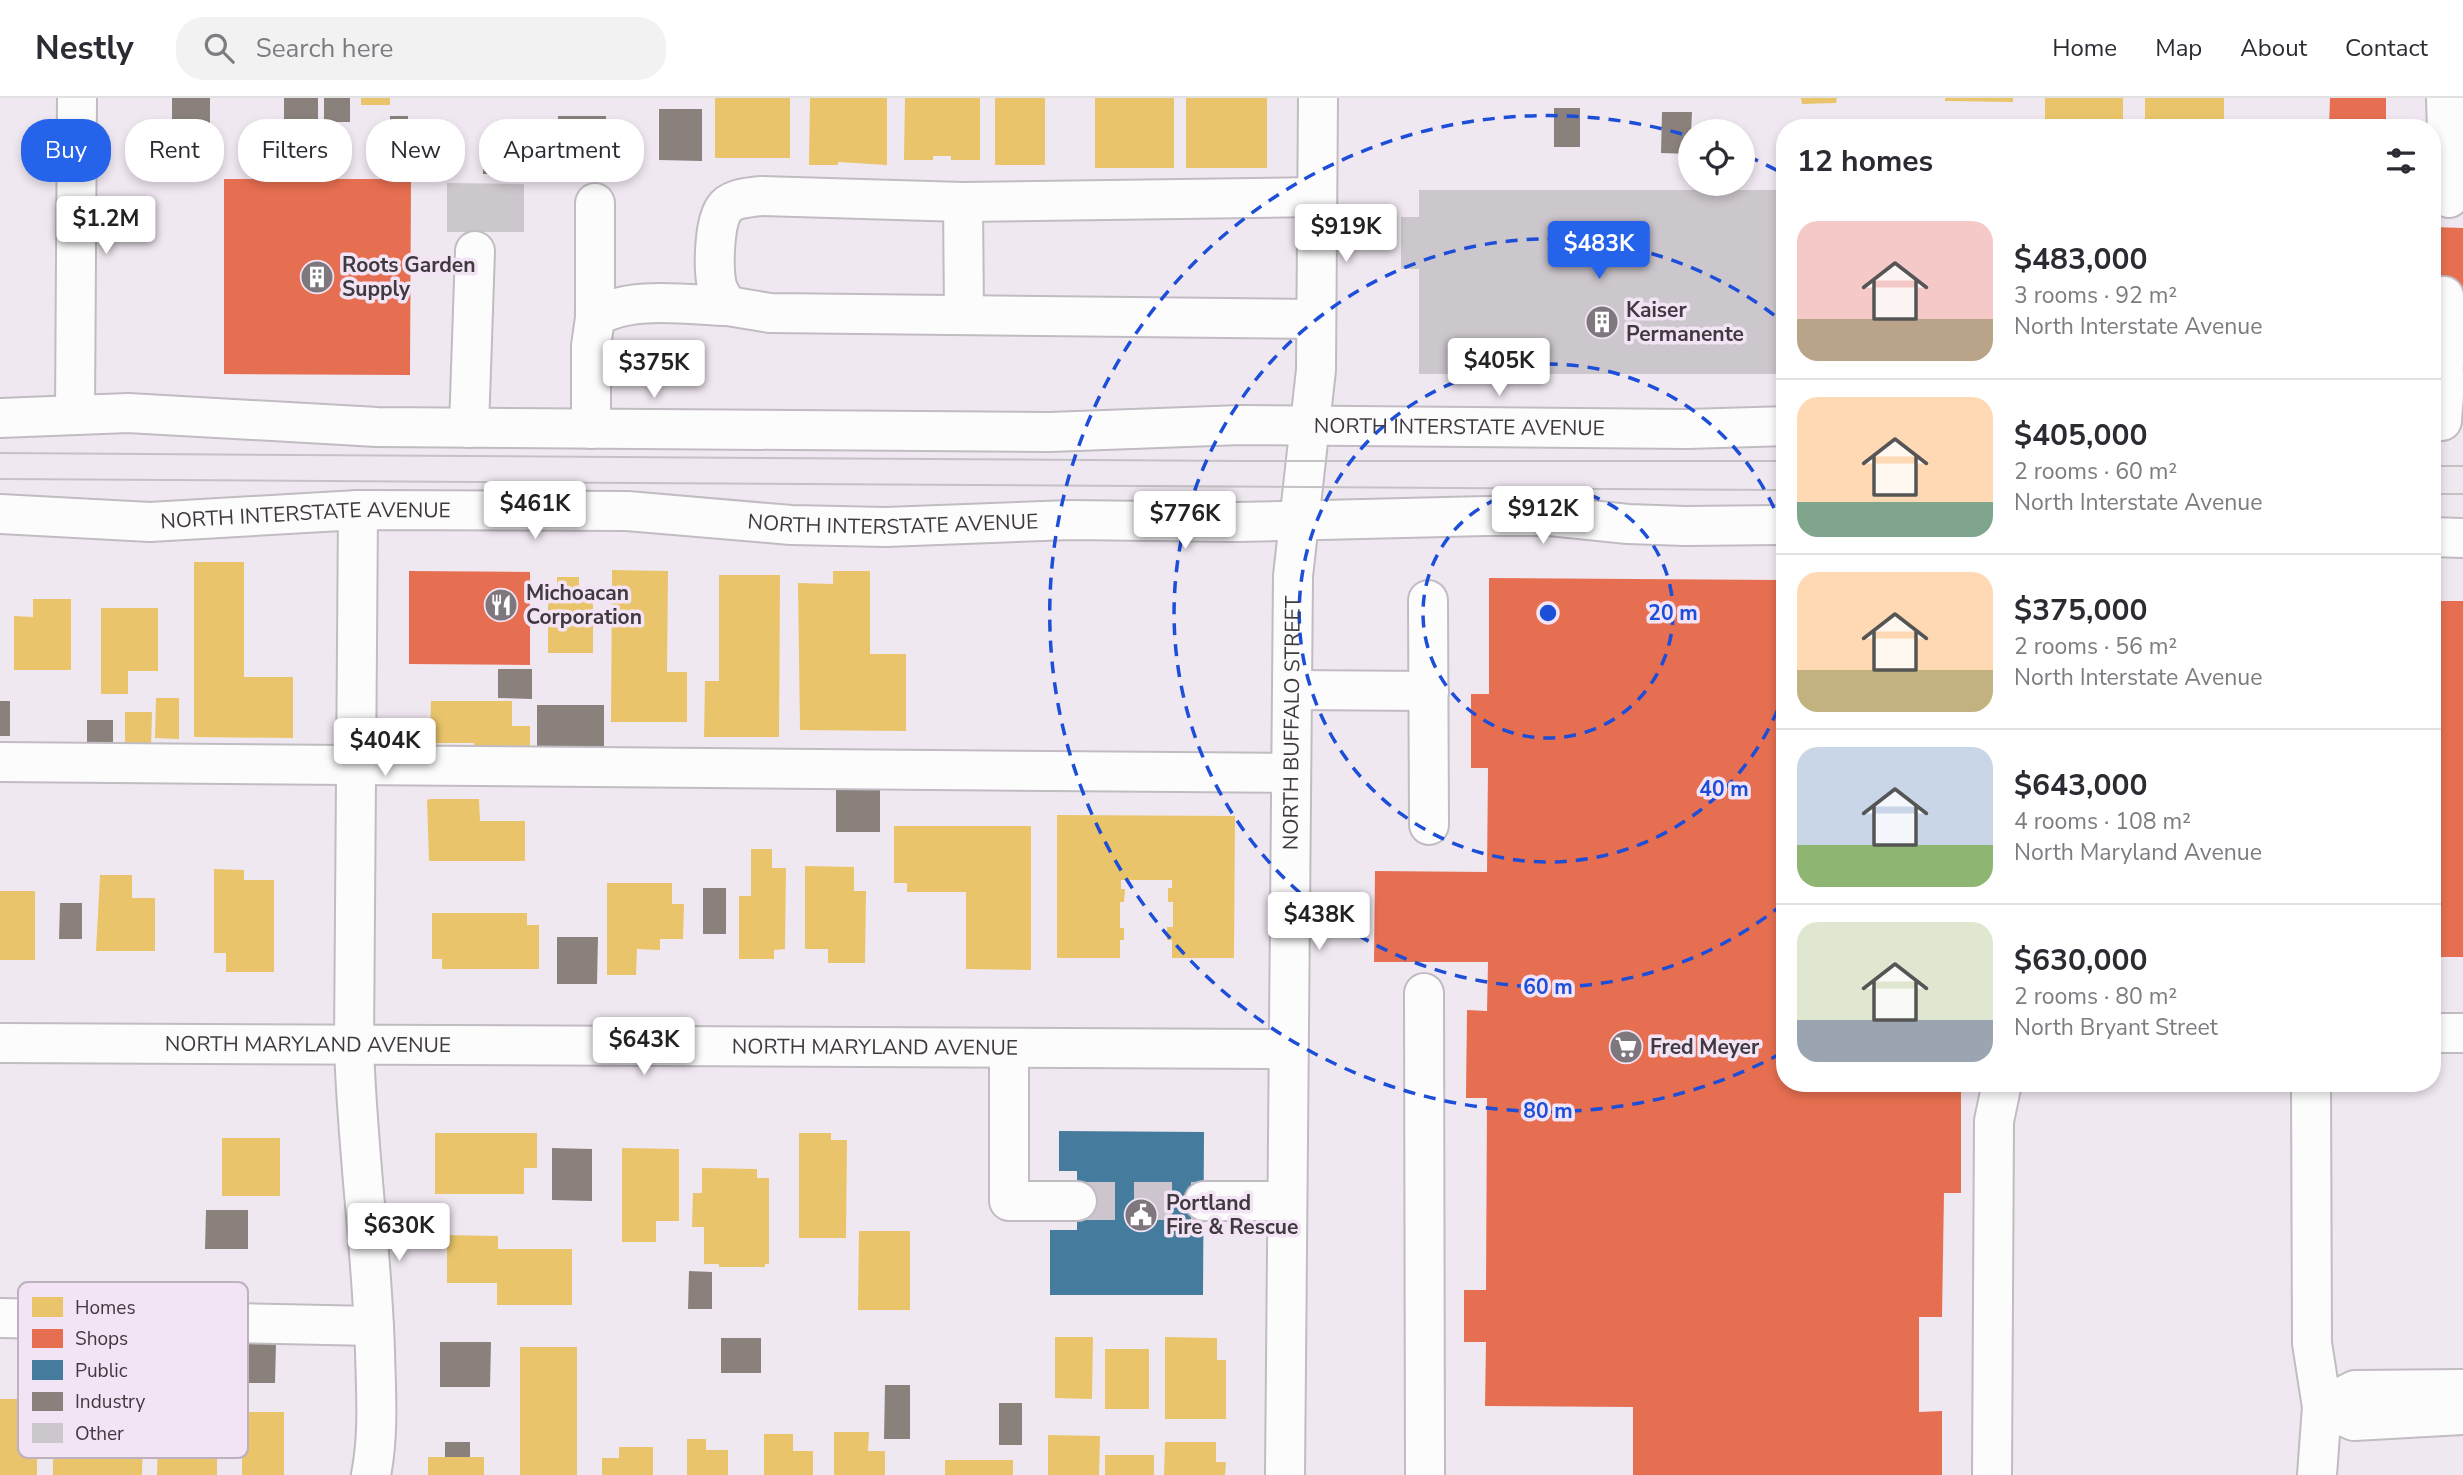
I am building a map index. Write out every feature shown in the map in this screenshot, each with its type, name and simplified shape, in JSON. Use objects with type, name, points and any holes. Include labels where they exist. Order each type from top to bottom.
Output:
[{"type":"street","points":[[75,414],[77,98]]},
{"type":"street","name":"NORTH BUFFALO STREET","points":[[1285,1475],[1293,576],[1316,370],[1318,98]]},
{"type":"street","points":[[2446,98],[2449,198]]},
{"type":"street","points":[[728,306],[717,287],[715,248],[724,207],[735,200],[760,196],[963,202],[1317,197]]},
{"type":"street","points":[[963,202],[964,315]]},
{"type":"street","points":[[591,429],[595,203]]},
{"type":"street","points":[[469,428],[475,251]]},
{"type":"street","points":[[2441,326],[2444,296]]},
{"type":"street","points":[[595,318],[606,310],[620,306],[647,304],[728,306],[770,313],[1316,318]]},
{"type":"street","points":[[2441,380],[2446,421]]},
{"type":"street","name":"NORTH INTERSTATE AVENUE","points":[[0,418],[128,413],[377,428],[1050,432],[1241,425],[1687,429],[1776,426]]},
{"type":"street","points":[[358,510],[354,1046],[356,1121],[374,1326],[377,1418],[371,1475]]},
{"type":"street","name":"NORTH INTERSTATE AVENUE","points":[[0,514],[150,522],[358,510],[627,511],[791,525],[886,527],[1070,520],[1300,521],[1550,516],[1628,524],[1776,525]]},
{"type":"street","points":[[2441,537],[2463,538]]},
{"type":"street","points":[[1428,600],[1429,825]]},
{"type":"street","points":[[1292,690],[1429,691]]},
{"type":"street","points":[[0,762],[1291,773]]},
{"type":"street","points":[[1424,993],[1425,1475]]},
{"type":"street","points":[[2441,1033],[2463,1033]]},
{"type":"street","name":"NORTH MARYLAND AVENUE","points":[[0,1043],[1289,1049]]},
{"type":"street","points":[[1010,1048],[1010,1201],[1077,1201]]},
{"type":"street","points":[[1992,1475],[1994,1121],[2000,1092]]},
{"type":"street","points":[[2311,1092],[2312,1343],[2322,1407],[2318,1475]]},
{"type":"street","points":[[1204,1201],[1287,1201]]},
{"type":"street","points":[[0,1318],[18,1318]]},
{"type":"street","points":[[248,1323],[374,1326]]},
{"type":"street","points":[[2322,1407],[2355,1390],[2463,1389]]},
{"type":"street","points":[[2322,1407],[2354,1421],[2463,1415]]},
{"type":"building: Homes","points":[[361,98],[390,98],[390,105],[361,105]]},
{"type":"building: Homes","points":[[715,98],[790,98],[790,158],[715,158]]},
{"type":"building: Homes","points":[[810,98],[887,98],[887,165],[838,162],[838,165],[809,165]]},
{"type":"building: Homes","points":[[905,98],[980,98],[980,160],[951,160],[951,156],[933,156],[933,160],[904,160]]},
{"type":"building: Homes","points":[[995,98],[1045,98],[1045,165],[995,165]]},
{"type":"building: Homes","points":[[1095,98],[1174,98],[1174,168],[1095,168]]},
{"type":"building: Homes","points":[[1186,98],[1267,98],[1267,168],[1186,168]]},
{"type":"building: Homes","points":[[1801,98],[1837,98],[1836,103],[1802,104]]},
{"type":"building: Homes","points":[[1945,98],[2013,98],[2013,102],[1945,101]]},
{"type":"building: Homes","points":[[2045,98],[2123,98],[2123,119],[2045,119]]},
{"type":"building: Homes","points":[[2145,98],[2224,98],[2224,119],[2145,119]]},
{"type":"building: Homes","points":[[194,562],[244,562],[244,677],[293,677],[293,738],[194,737]]},
{"type":"building: Homes","points":[[612,570],[668,571],[667,672],[687,672],[687,722],[611,722]]},
{"type":"building: Homes","points":[[833,571],[870,571],[870,654],[906,654],[906,731],[800,730],[798,583],[833,584]]},
{"type":"building: Homes","points":[[719,575],[780,575],[779,737],[704,737],[705,681],[719,681]]},
{"type":"building: Homes","points":[[557,577],[579,577],[579,596],[593,596],[593,653],[548,653],[548,596],[557,596]]},
{"type":"building: Homes","points":[[33,599],[71,599],[71,670],[14,670],[14,616],[33,617]]},
{"type":"building: Homes","points":[[101,608],[158,608],[158,671],[128,671],[128,694],[101,694]]},
{"type":"building: Homes","points":[[156,698],[179,698],[179,739],[155,738]]},
{"type":"building: Homes","points":[[431,701],[512,701],[512,726],[530,726],[530,747],[474,747],[474,743],[430,743]]},
{"type":"building: Homes","points":[[125,712],[152,712],[151,747],[125,747]]},
{"type":"building: Homes","points":[[479,799],[480,821],[525,821],[525,861],[429,861],[427,800]]},
{"type":"building: Homes","points":[[1057,815],[1235,816],[1234,958],[1172,958],[1172,940],[1167,940],[1167,927],[1173,927],[1173,902],[1168,902],[1168,888],[1172,888],[1172,880],[1121,880],[1121,889],[1125,889],[1124,902],[1120,902],[1120,928],[1124,928],[1124,940],[1120,940],[1120,958],[1057,958]]},
{"type":"building: Homes","points":[[894,826],[1031,826],[1031,970],[966,969],[966,892],[907,892],[907,883],[894,883]]},
{"type":"building: Homes","points":[[751,849],[772,849],[772,868],[786,868],[785,949],[774,950],[774,959],[739,959],[739,896],[751,896]]},
{"type":"building: Homes","points":[[805,866],[854,867],[854,891],[866,891],[865,963],[828,963],[828,949],[805,949]]},
{"type":"building: Homes","points":[[214,869],[244,870],[244,880],[274,880],[274,972],[226,972],[226,953],[214,953]]},
{"type":"building: Homes","points":[[100,875],[132,875],[132,898],[155,898],[155,951],[96,951]]},
{"type":"building: Homes","points":[[607,883],[672,883],[672,904],[684,904],[683,939],[660,939],[660,950],[637,949],[636,975],[607,975]]},
{"type":"building: Homes","points":[[0,891],[35,891],[35,960],[0,960]]},
{"type":"building: Homes","points":[[432,913],[527,913],[527,925],[539,925],[539,969],[442,969],[442,959],[432,959]]},
{"type":"building: Homes","points":[[435,1133],[537,1133],[537,1168],[524,1168],[524,1194],[435,1194]]},
{"type":"building: Homes","points":[[799,1133],[831,1133],[831,1140],[847,1140],[846,1238],[799,1238]]},
{"type":"building: Homes","points":[[222,1138],[280,1138],[280,1196],[222,1196]]},
{"type":"building: Homes","points":[[622,1148],[679,1149],[679,1221],[656,1221],[656,1242],[622,1242]]},
{"type":"building: Homes","points":[[702,1168],[757,1169],[757,1178],[769,1178],[769,1264],[765,1264],[765,1267],[719,1267],[719,1264],[704,1264],[704,1227],[692,1227],[693,1193],[702,1193]]},
{"type":"building: Homes","points":[[859,1231],[910,1231],[910,1310],[858,1310]]},
{"type":"building: Homes","points":[[447,1235],[498,1236],[498,1249],[572,1249],[572,1305],[497,1305],[497,1283],[447,1283]]},
{"type":"building: Homes","points":[[1055,1337],[1093,1337],[1092,1399],[1055,1398]]},
{"type":"building: Homes","points":[[1165,1337],[1217,1338],[1217,1360],[1226,1360],[1226,1419],[1165,1419]]},
{"type":"building: Homes","points":[[520,1347],[577,1347],[577,1475],[520,1475]]},
{"type":"building: Homes","points":[[1105,1349],[1149,1349],[1149,1409],[1105,1409]]},
{"type":"building: Homes","points":[[0,1399],[18,1399],[18,1458],[37,1458],[37,1475],[0,1475]]},
{"type":"building: Homes","points":[[248,1412],[284,1412],[284,1475],[242,1475],[242,1458],[248,1458]]},
{"type":"building: Homes","points":[[834,1432],[869,1432],[868,1451],[885,1451],[885,1475],[834,1475]]},
{"type":"building: Homes","points":[[764,1434],[793,1434],[793,1451],[813,1451],[813,1475],[764,1475]]},
{"type":"building: Homes","points":[[1048,1435],[1100,1436],[1099,1475],[1048,1475]]},
{"type":"building: Homes","points":[[687,1439],[706,1439],[706,1450],[728,1450],[728,1475],[687,1475]]},
{"type":"building: Homes","points":[[1165,1442],[1216,1442],[1216,1462],[1226,1462],[1225,1475],[1164,1475]]},
{"type":"building: Homes","points":[[619,1447],[653,1447],[653,1475],[602,1475],[602,1458],[619,1458]]},
{"type":"building: Homes","points":[[1105,1455],[1154,1455],[1154,1475],[1105,1475]]},
{"type":"building: Homes","points":[[428,1457],[484,1457],[484,1475],[428,1475]]},
{"type":"building: Homes","points":[[53,1458],[142,1458],[142,1475],[53,1475]]},
{"type":"building: Homes","points":[[157,1458],[217,1458],[217,1475],[157,1475]]},
{"type":"building: Homes","points":[[945,1460],[1013,1460],[1013,1475],[945,1475]]},
{"type":"building: Shops","points":[[2330,98],[2386,98],[2386,119],[2329,119]]},
{"type":"building: Shops","name":"Roots Garden Supply","points":[[224,179],[238,179],[238,182],[352,182],[352,179],[366,179],[366,182],[411,182],[410,375],[224,374]]},
{"type":"building: Shops","points":[[2441,227],[2463,228],[2463,289],[2441,289]]},
{"type":"building: Shops","points":[[409,571],[530,572],[530,665],[409,664]]},
{"type":"building: Shops","name":"Fred Meyer","points":[[1489,578],[1776,580],[1776,1092],[1961,1092],[1961,1193],[1944,1193],[1942,1317],[1919,1317],[1919,1412],[1942,1411],[1942,1475],[1633,1475],[1633,1407],[1485,1406],[1486,1342],[1464,1342],[1464,1290],[1486,1290],[1487,1098],[1466,1098],[1467,1010],[1487,1011],[1488,962],[1374,962],[1375,871],[1487,872],[1488,768],[1471,768],[1471,694],[1489,694]]},
{"type":"building: Shops","points":[[2441,601],[2463,601],[2463,957],[2441,957]]},
{"type":"building: Public","name":"Portland Fire & Rescue","points":[[1059,1131],[1204,1132],[1203,1295],[1050,1295],[1050,1230],[1077,1230],[1077,1171],[1059,1171]]},
{"type":"building: Industry","points":[[172,98],[210,98],[210,119],[172,119]]},
{"type":"building: Industry","points":[[284,98],[318,98],[318,119],[284,119]]},
{"type":"building: Industry","points":[[324,98],[350,98],[350,119],[324,119]]},
{"type":"building: Industry","points":[[1554,108],[1580,108],[1580,147],[1554,147]]},
{"type":"building: Industry","points":[[659,109],[702,109],[702,161],[659,160]]},
{"type":"building: Industry","points":[[1662,112],[1692,112],[1692,119],[1678,119],[1678,154],[1661,153]]},
{"type":"building: Industry","points":[[390,116],[408,116],[408,119],[390,119]]},
{"type":"building: Industry","points":[[558,116],[606,116],[606,119],[558,119]]},
{"type":"building: Industry","points":[[498,669],[532,669],[532,699],[498,698]]},
{"type":"building: Industry","points":[[0,701],[10,701],[10,736],[0,736]]},
{"type":"building: Industry","points":[[537,705],[604,705],[604,747],[537,747]]},
{"type":"building: Industry","points":[[87,720],[113,720],[113,755],[87,755]]},
{"type":"building: Industry","points":[[836,789],[880,789],[880,832],[836,832]]},
{"type":"building: Industry","points":[[703,888],[726,888],[726,934],[703,934]]},
{"type":"building: Industry","points":[[60,903],[82,903],[82,939],[59,939]]},
{"type":"building: Industry","points":[[557,937],[598,937],[597,984],[557,984]]},
{"type":"building: Industry","points":[[552,1148],[592,1149],[592,1201],[552,1200]]},
{"type":"building: Industry","points":[[206,1210],[248,1210],[248,1249],[205,1249]]},
{"type":"building: Industry","points":[[689,1271],[712,1272],[712,1309],[688,1309]]},
{"type":"building: Industry","points":[[721,1338],[761,1338],[761,1373],[721,1373]]},
{"type":"building: Industry","points":[[248,1342],[276,1343],[275,1383],[248,1383]]},
{"type":"building: Industry","points":[[440,1342],[491,1342],[490,1387],[440,1387]]},
{"type":"building: Industry","points":[[885,1385],[910,1385],[910,1439],[884,1439]]},
{"type":"building: Industry","points":[[999,1403],[1022,1403],[1022,1445],[999,1445]]},
{"type":"building: Industry","points":[[445,1442],[470,1442],[470,1457],[445,1457]]},
{"type":"building: Other","points":[[447,183],[524,184],[524,232],[447,232]]},
{"type":"building: Other","name":"Kaiser Permanente","points":[[1419,190],[1678,190],[1678,196],[1755,196],[1755,190],[1776,190],[1776,374],[1419,374],[1419,269],[1401,269],[1401,217],[1419,217]]},
{"type":"tunnel","points":[[1077,1201],[1204,1201]]},
{"type":"tram line","points":[[0,453],[1240,461],[1776,461]]},
{"type":"tram line","points":[[2441,466],[2463,466]]},
{"type":"tram line","points":[[0,479],[1776,490]]},
{"type":"tram line","points":[[2441,494],[2463,494]]},
{"type":"place","name":"Roots Garden Supply","points":[[317,277]]},
{"type":"place","name":"Kaiser Permanente","points":[[1602,322]]},
{"type":"place","name":"Michoacan Corporation","points":[[501,605]]},
{"type":"place","name":"Fred Meyer","points":[[1626,1047]]},
{"type":"place","name":"Portland Fire & Rescue","points":[[1141,1215]]}]
